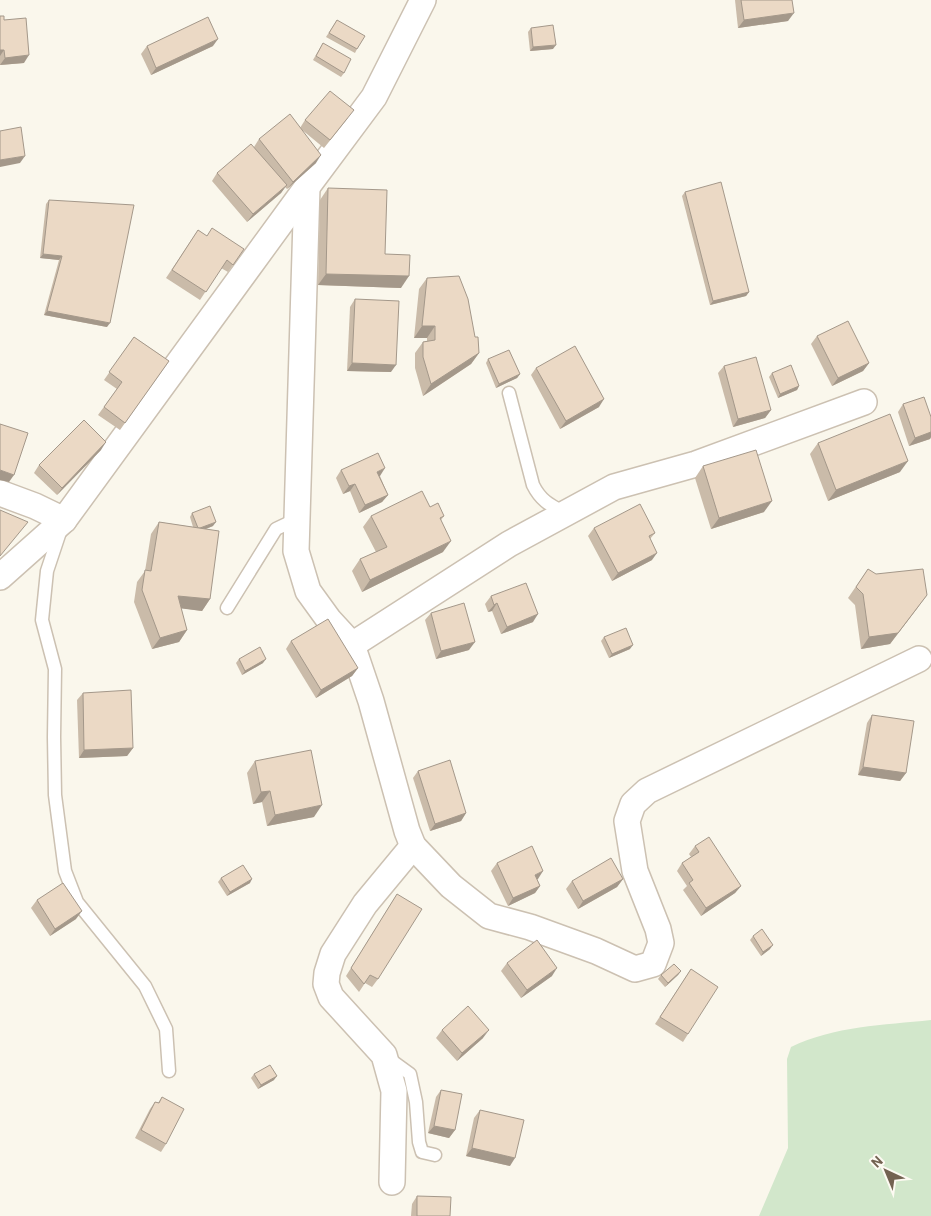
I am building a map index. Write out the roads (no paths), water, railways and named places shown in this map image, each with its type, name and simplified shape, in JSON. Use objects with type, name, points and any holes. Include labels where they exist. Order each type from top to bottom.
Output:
[{"type":"street","points":[[0,577],[64,520],[374,97],[423,0]]},
{"type":"street","points":[[307,187],[296,551],[308,591],[329,620],[352,645],[371,701],[407,831],[414,846],[451,886],[489,916],[530,927],[596,951],[635,969],[653,964],[661,943],[658,929],[635,872],[627,821],[633,804],[647,791],[919,658]]},
{"type":"street","points":[[352,645],[509,544],[614,487],[696,464],[864,402]]},
{"type":"street","points":[[0,493],[35,506],[64,520]]},
{"type":"street","points":[[392,1182],[394,1091],[384,1055],[331,998],[326,984],[327,973],[333,954],[365,904],[414,846]]},
{"type":"lane","points":[[509,393],[533,485],[538,495],[548,504],[565,513]]},
{"type":"lane","points":[[227,608],[276,529],[297,519]]},
{"type":"lane","points":[[64,520],[47,571],[42,620],[54,669],[55,796],[65,872],[77,902],[145,986],[166,1029],[169,1071]]},
{"type":"lane","points":[[384,1055],[410,1074],[416,1102],[419,1142],[422,1152],[435,1155]]}]
